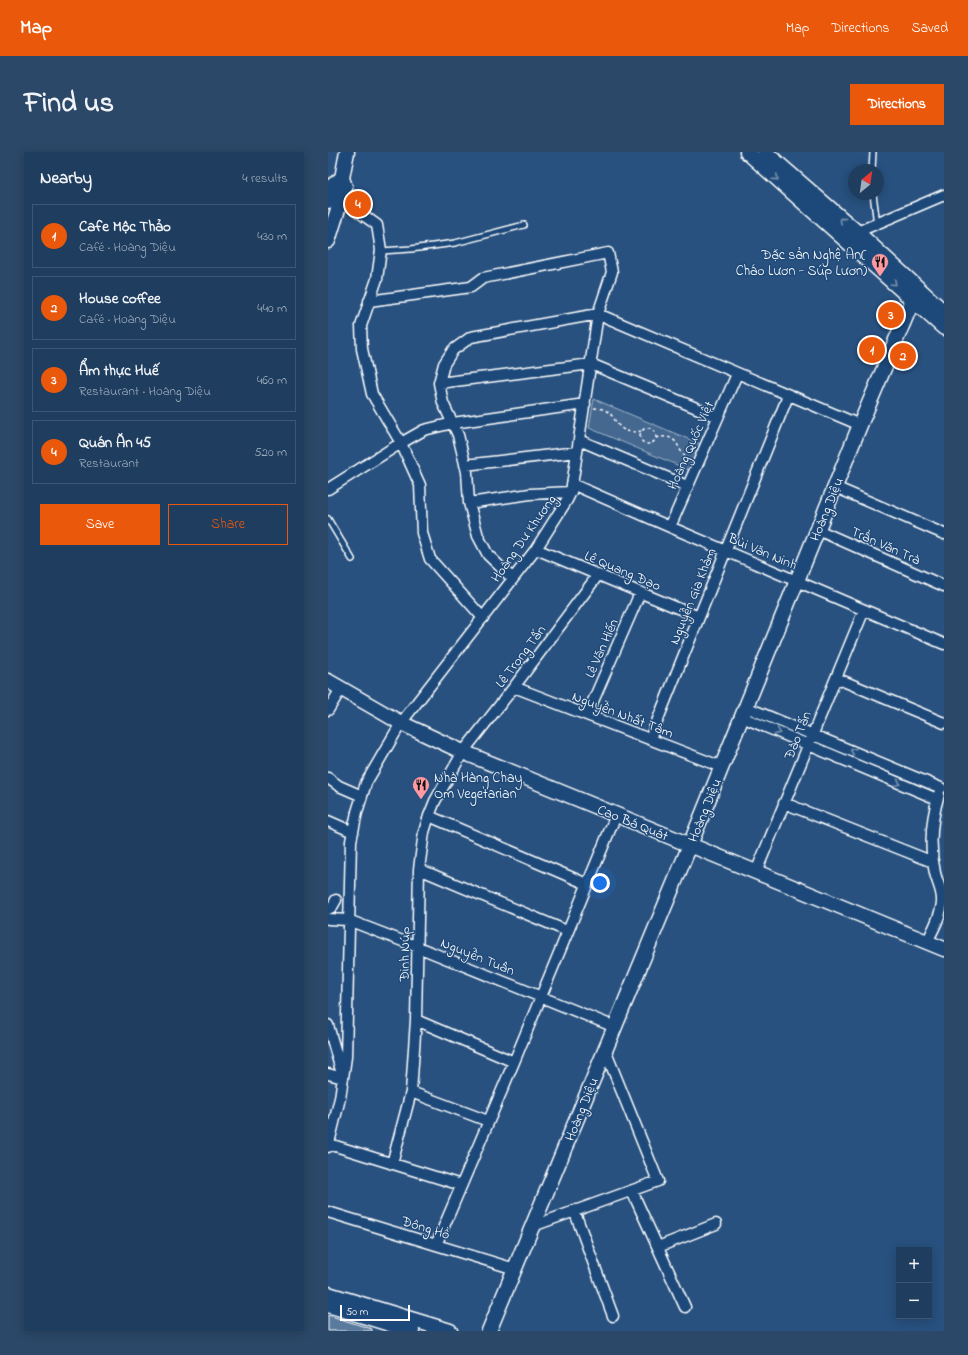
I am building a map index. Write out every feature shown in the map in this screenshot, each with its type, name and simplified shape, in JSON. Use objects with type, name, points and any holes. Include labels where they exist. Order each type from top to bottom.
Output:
[{"type":"street","points":[[328,241],[335,200],[333,184],[342,178],[347,152]]},
{"type":"street","points":[[747,152],[853,237]]},
{"type":"street","points":[[765,152],[853,237],[916,294],[944,328]]},
{"type":"street","points":[[853,237],[877,224],[944,195]]},
{"type":"street","points":[[335,200],[377,225],[381,251],[377,279],[360,326],[362,349],[372,394],[400,442],[420,485],[422,533],[430,559],[483,618]]},
{"type":"street","name":"Hoàng Dư Khương","points":[[328,1146],[340,1098],[346,1057],[351,841],[357,812],[366,783],[401,723],[536,549],[568,500],[572,488],[598,314],[612,272],[608,253],[482,278],[471,287],[369,301]]},
{"type":"street","points":[[916,294],[944,312]]},
{"type":"street","name":"Hoàng Diệu","points":[[489,1331],[722,767],[860,425],[916,294]]},
{"type":"street","points":[[513,579],[488,555],[478,536],[469,503],[465,465],[458,434],[443,403],[439,383],[444,364],[453,350],[471,337],[598,314],[788,396],[860,425]]},
{"type":"street","points":[[439,383],[591,364],[718,417]]},
{"type":"street","name":"Hoàng Quốc Việt","points":[[670,527],[737,374]]},
{"type":"street","name":"Nguyễn Gia Khảm","points":[[650,739],[788,396]]},
{"type":"street","points":[[328,489],[400,442],[424,430],[453,423],[584,406]]},
{"type":"street","points":[[579,440],[687,486]]},
{"type":"street","points":[[465,465],[577,452]]},
{"type":"street","points":[[835,487],[944,534]]},
{"type":"street","points":[[469,503],[572,488]]},
{"type":"street","name":"Bùi Văn Ninh","points":[[572,488],[726,550],[944,644]]},
{"type":"street","name":"Trần Văn Trà","points":[[818,530],[944,586]]},
{"type":"street","name":"Lê Quang Đạo","points":[[536,549],[699,617]]},
{"type":"street","name":"Lê Trọng Tấn","points":[[463,752],[598,575]]},
{"type":"street","name":"Lê Văn Hiến","points":[[587,715],[640,593]]},
{"type":"street","name":"Đào Tấn","points":[[756,872],[864,610]]},
{"type":"street","points":[[836,678],[944,723]]},
{"type":"street","name":"Cao Bá Quát","points":[[328,681],[401,723],[463,752],[944,949]]},
{"type":"street","name":"Nguyễn Nhất Tâm","points":[[514,687],[722,767]]},
{"type":"street","points":[[328,710],[341,689]]},
{"type":"street","points":[[744,712],[812,734],[943,785],[934,810],[931,842],[935,874],[943,900],[942,909],[927,942]]},
{"type":"street","points":[[744,712],[808,745],[937,799]]},
{"type":"street","name":"Đinh Núp","points":[[392,1164],[411,1092],[416,1020],[419,869],[424,832],[435,801],[463,752]]},
{"type":"street","points":[[328,778],[339,786],[362,796]]},
{"type":"street","points":[[784,803],[933,862]]},
{"type":"street","points":[[436,1245],[514,1062],[616,815]]},
{"type":"street","points":[[429,816],[587,884]]},
{"type":"street","points":[[328,821],[353,832]]},
{"type":"street","points":[[419,869],[567,931]]},
{"type":"street","points":[[328,909],[332,907],[336,900]]},
{"type":"street","name":"Nguyễn Tuân","points":[[328,920],[348,920],[615,1027]]},
{"type":"street","points":[[416,1020],[514,1062]]},
{"type":"street","points":[[328,1025],[343,1078]]},
{"type":"street","points":[[533,1226],[574,1210],[595,1205],[658,1181],[606,1050]]},
{"type":"street","points":[[328,1074],[343,1078]]},
{"type":"street","points":[[411,1092],[488,1120]]},
{"type":"street","points":[[328,1146],[461,1185]]},
{"type":"street","points":[[632,1191],[685,1307]]},
{"type":"street","points":[[574,1210],[613,1316]]},
{"type":"street","name":"Đông Hồ","points":[[328,1212],[515,1269]]},
{"type":"street","points":[[658,1247],[716,1224]]},
{"type":"street","points":[[328,1294],[450,1331]]},
{"type":"street","points":[[328,1306],[412,1331]]},
{"type":"lane","points":[[872,164],[873,152]]},
{"type":"lane","points":[[874,200],[877,224]]},
{"type":"lane","points":[[381,251],[411,249],[455,243],[524,225]]},
{"type":"lane","points":[[328,519],[352,559]]},
{"type":"path","points":[[584,406],[609,411],[619,427],[630,433],[652,428],[656,432],[655,440],[651,444],[645,444],[640,438],[641,431]]},
{"type":"path","points":[[656,438],[667,437],[671,439],[678,444],[687,459],[699,460]]},
{"type":"shaded area","points":[[594,399],[700,444],[689,470],[589,428]]},
{"type":"building","points":[[328,1315],[372,1329],[372,1331],[328,1331]]},
{"type":"place","name":"Quán Ăn 45","points":[[358,204]]},
{"type":"place","name":"Đặc sản Nghệ An( Cháo Lươn - Súp Lươn)","points":[[880,277]]},
{"type":"place","name":"Ẩm thực Huế","points":[[891,315]]},
{"type":"place","name":"Cafe Mộc Thảo","points":[[872,350]]},
{"type":"place","name":"House coffee","points":[[903,356]]},
{"type":"place","name":"Nhà Hàng Chay Om Vegetarian","points":[[421,800]]}]
